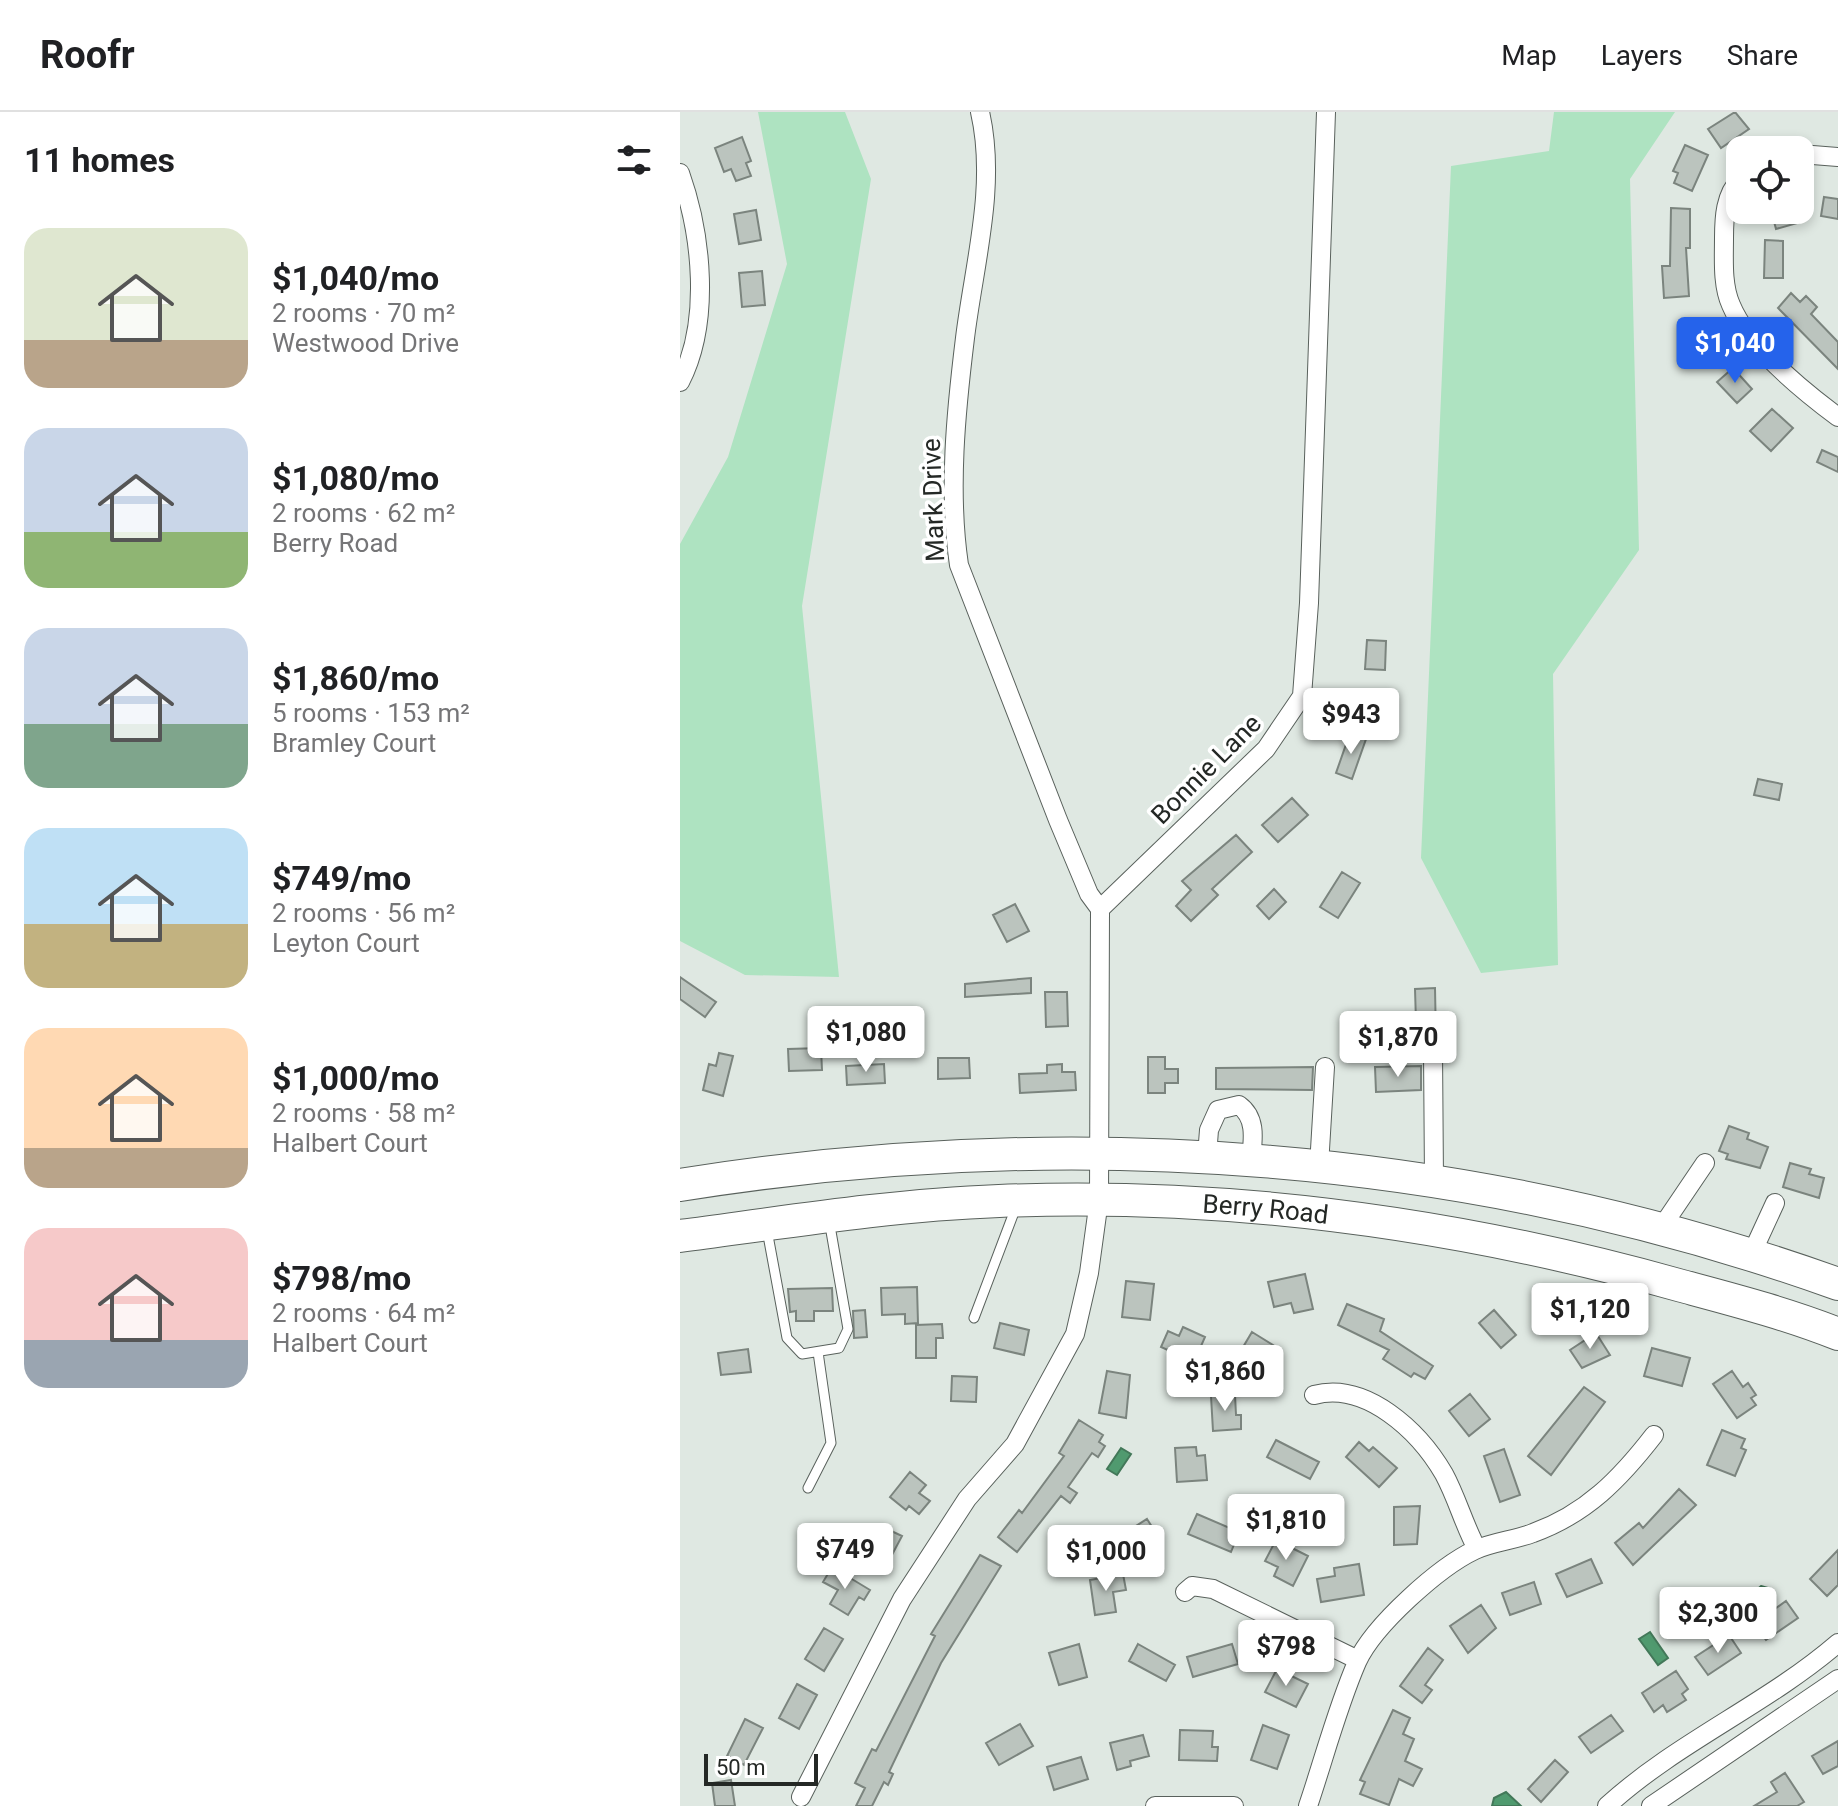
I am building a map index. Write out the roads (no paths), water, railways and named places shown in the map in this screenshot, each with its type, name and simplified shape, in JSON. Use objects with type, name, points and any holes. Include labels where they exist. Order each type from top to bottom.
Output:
[{"type":"highway","name":"Berry Road","points":[[680,1185],[789,1169],[929,1156],[1099,1152],[1251,1159],[1434,1181],[1543,1200],[1752,1253],[1838,1284]]},
{"type":"highway","name":"Berry Road","points":[[680,1236],[828,1215],[1018,1200],[1099,1200],[1288,1211],[1489,1238],[1626,1270],[1838,1334]]},
{"type":"street","name":"Mark Drive","points":[[980,112],[985,192],[958,412],[955,542],[959,565],[1058,820],[1089,894],[1100,909]]},
{"type":"street","name":"Bonnie Lane","points":[[1100,909],[1266,749],[1302,696],[1309,614],[1326,112]]},
{"type":"street","points":[[1814,155],[1838,157]]},
{"type":"street","points":[[680,173],[694,224],[698,290],[694,345],[680,382]]},
{"type":"street","points":[[1726,210],[1724,267],[1730,304],[1746,331],[1808,395],[1838,417]]},
{"type":"street","points":[[801,1797],[922,1565],[967,1499],[1015,1444],[1062,1363],[1082,1307],[1099,1200],[1100,909]]},
{"type":"street","points":[[1433,1050],[1434,1181]]},
{"type":"street","points":[[1319,1166],[1325,1067]]},
{"type":"street","points":[[1207,1156],[1209,1130],[1218,1110],[1239,1105],[1252,1123],[1251,1159]]},
{"type":"street","points":[[1661,1228],[1705,1163]]},
{"type":"street","points":[[1752,1253],[1775,1203]]},
{"type":"street","points":[[1314,1395],[1334,1390],[1381,1408],[1403,1424],[1443,1473],[1477,1549]]},
{"type":"street","points":[[1308,1806],[1358,1660],[1384,1627],[1428,1583],[1477,1549],[1532,1533],[1581,1510],[1630,1467],[1654,1435]]},
{"type":"street","points":[[1185,1592],[1192,1586],[1213,1589],[1358,1660]]},
{"type":"street","points":[[1607,1806],[1660,1762],[1775,1689],[1838,1643]]},
{"type":"street","points":[[1651,1806],[1838,1679]]},
{"type":"street","points":[[1155,1806],[1234,1806]]},
{"type":"lane","points":[[974,1318],[1018,1200]]},
{"type":"lane","points":[[766,1223],[787,1338],[802,1354],[818,1352],[839,1348],[848,1329],[828,1215]]},
{"type":"lane","points":[[808,1488],[831,1443],[818,1352]]},
{"type":"lane","points":[[1775,1689],[1789,1712]]}]
